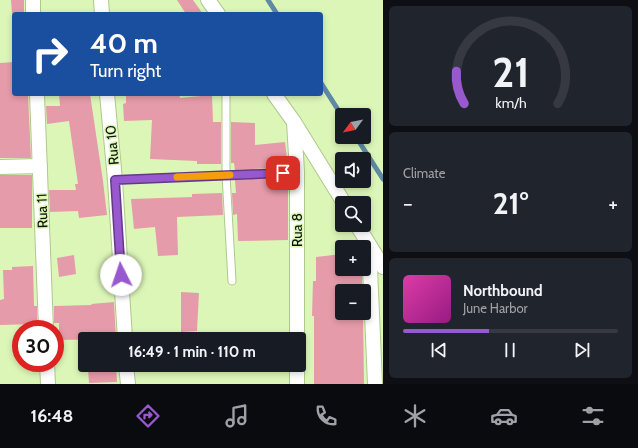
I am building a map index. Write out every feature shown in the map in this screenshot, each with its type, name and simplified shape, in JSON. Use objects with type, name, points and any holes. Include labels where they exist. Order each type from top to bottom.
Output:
[{"type":"street","points":[[32,0],[33,12]]},
{"type":"street","points":[[101,0],[102,12]]},
{"type":"street","points":[[208,0],[217,12]]},
{"type":"street","name":"Rua 11","points":[[37,96],[46,320]]},
{"type":"street","name":"Rua 10","points":[[107,96],[115,180],[125,332]]},
{"type":"street","points":[[275,96],[294,122],[340,196]]},
{"type":"street","name":"Rua 8","points":[[294,122],[297,172],[297,332]]},
{"type":"street","points":[[0,167],[40,166]]},
{"type":"street","points":[[371,248],[383,267]]},
{"type":"street","points":[[370,276],[375,384]]},
{"type":"street","points":[[47,372],[48,384]]},
{"type":"street","points":[[127,372],[128,384]]},
{"type":"street","points":[[297,372],[297,384]]},
{"type":"lane","points":[[226,96],[226,175],[232,281]]},
{"type":"lane","points":[[115,180],[297,172]]},
{"type":"building","points":[[11,0],[24,0],[24,12],[12,12],[12,14]]},
{"type":"building","points":[[177,0],[193,0],[202,12],[185,12]]},
{"type":"building","points":[[12,62],[12,96],[28,96],[31,158],[0,158],[0,63]]},
{"type":"building","points":[[59,96],[90,96],[107,215],[79,218],[78,211],[50,212],[49,190],[76,190],[75,184],[78,184],[69,121],[47,124],[46,106],[60,106]]},
{"type":"building","points":[[126,96],[180,96],[180,98],[212,96],[213,122],[221,122],[221,164],[197,164],[197,161],[150,159],[152,120],[124,121],[123,104],[126,103]]},
{"type":"building","points":[[231,122],[255,123],[255,145],[285,142],[288,167],[235,170],[234,163],[231,163]]},
{"type":"building","points":[[0,175],[32,175],[32,228],[0,228]]},
{"type":"building","points":[[288,177],[288,240],[238,241],[237,214],[233,215],[232,193],[236,193],[235,180]]},
{"type":"building","points":[[222,193],[223,215],[177,217],[178,255],[158,256],[155,227],[134,229],[131,199],[192,197],[192,194]]},
{"type":"building","points":[[74,255],[76,274],[59,277],[57,258]]},
{"type":"building","points":[[335,255],[335,276],[362,276],[362,284],[335,284],[335,320],[363,320],[364,384],[314,384],[314,316],[312,316],[313,281],[316,281],[316,257]]},
{"type":"building","points":[[33,266],[34,306],[37,306],[37,320],[12,320],[12,325],[0,325],[0,300],[4,299],[3,270],[12,270],[12,267]]},
{"type":"building","points":[[181,292],[199,293],[197,331],[181,332]]},
{"type":"building","points":[[114,302],[116,332],[78,332],[78,340],[64,340],[64,320],[54,320],[54,306],[92,305],[91,304]]},
{"type":"building","points":[[88,372],[116,372],[117,382],[89,383]]},
{"type":"waterway","points":[[268,0],[276,12]]},
{"type":"waterway","points":[[323,86],[337,108]]},
{"type":"waterway","points":[[360,144],[383,179]]},
{"type":"slow traffic","points":[[177,177],[230,175]]},
{"type":"route","points":[[121,275],[115,180],[283,173]]}]
